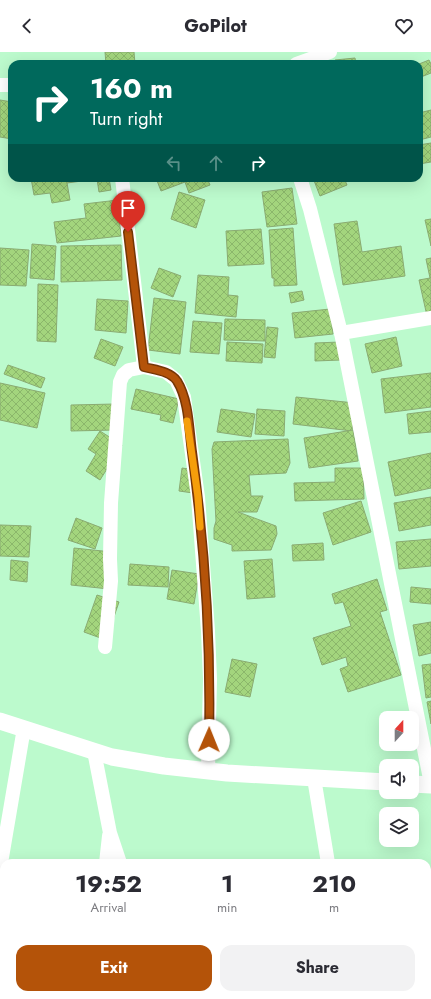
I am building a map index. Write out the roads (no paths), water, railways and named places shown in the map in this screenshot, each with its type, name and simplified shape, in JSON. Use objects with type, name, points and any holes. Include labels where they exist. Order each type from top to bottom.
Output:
[{"type":"street","points":[[307,60],[330,52]]},
{"type":"street","points":[[122,182],[144,367]]},
{"type":"street","points":[[301,182],[310,209],[341,333],[431,785],[419,784]]},
{"type":"street","points":[[341,333],[431,318]]},
{"type":"street","points":[[104,647],[111,581],[110,559],[112,503],[120,382],[123,375],[129,370],[144,367],[166,372],[176,380],[184,397],[198,497],[208,630],[210,679],[208,771]]},
{"type":"street","points":[[0,721],[112,757],[164,766],[208,771],[379,782]]},
{"type":"street","points":[[2,859],[24,728]]},
{"type":"street","points":[[94,751],[110,833],[119,859]]},
{"type":"street","points":[[314,778],[327,859]]},
{"type":"street","points":[[107,859],[110,833]]}]
